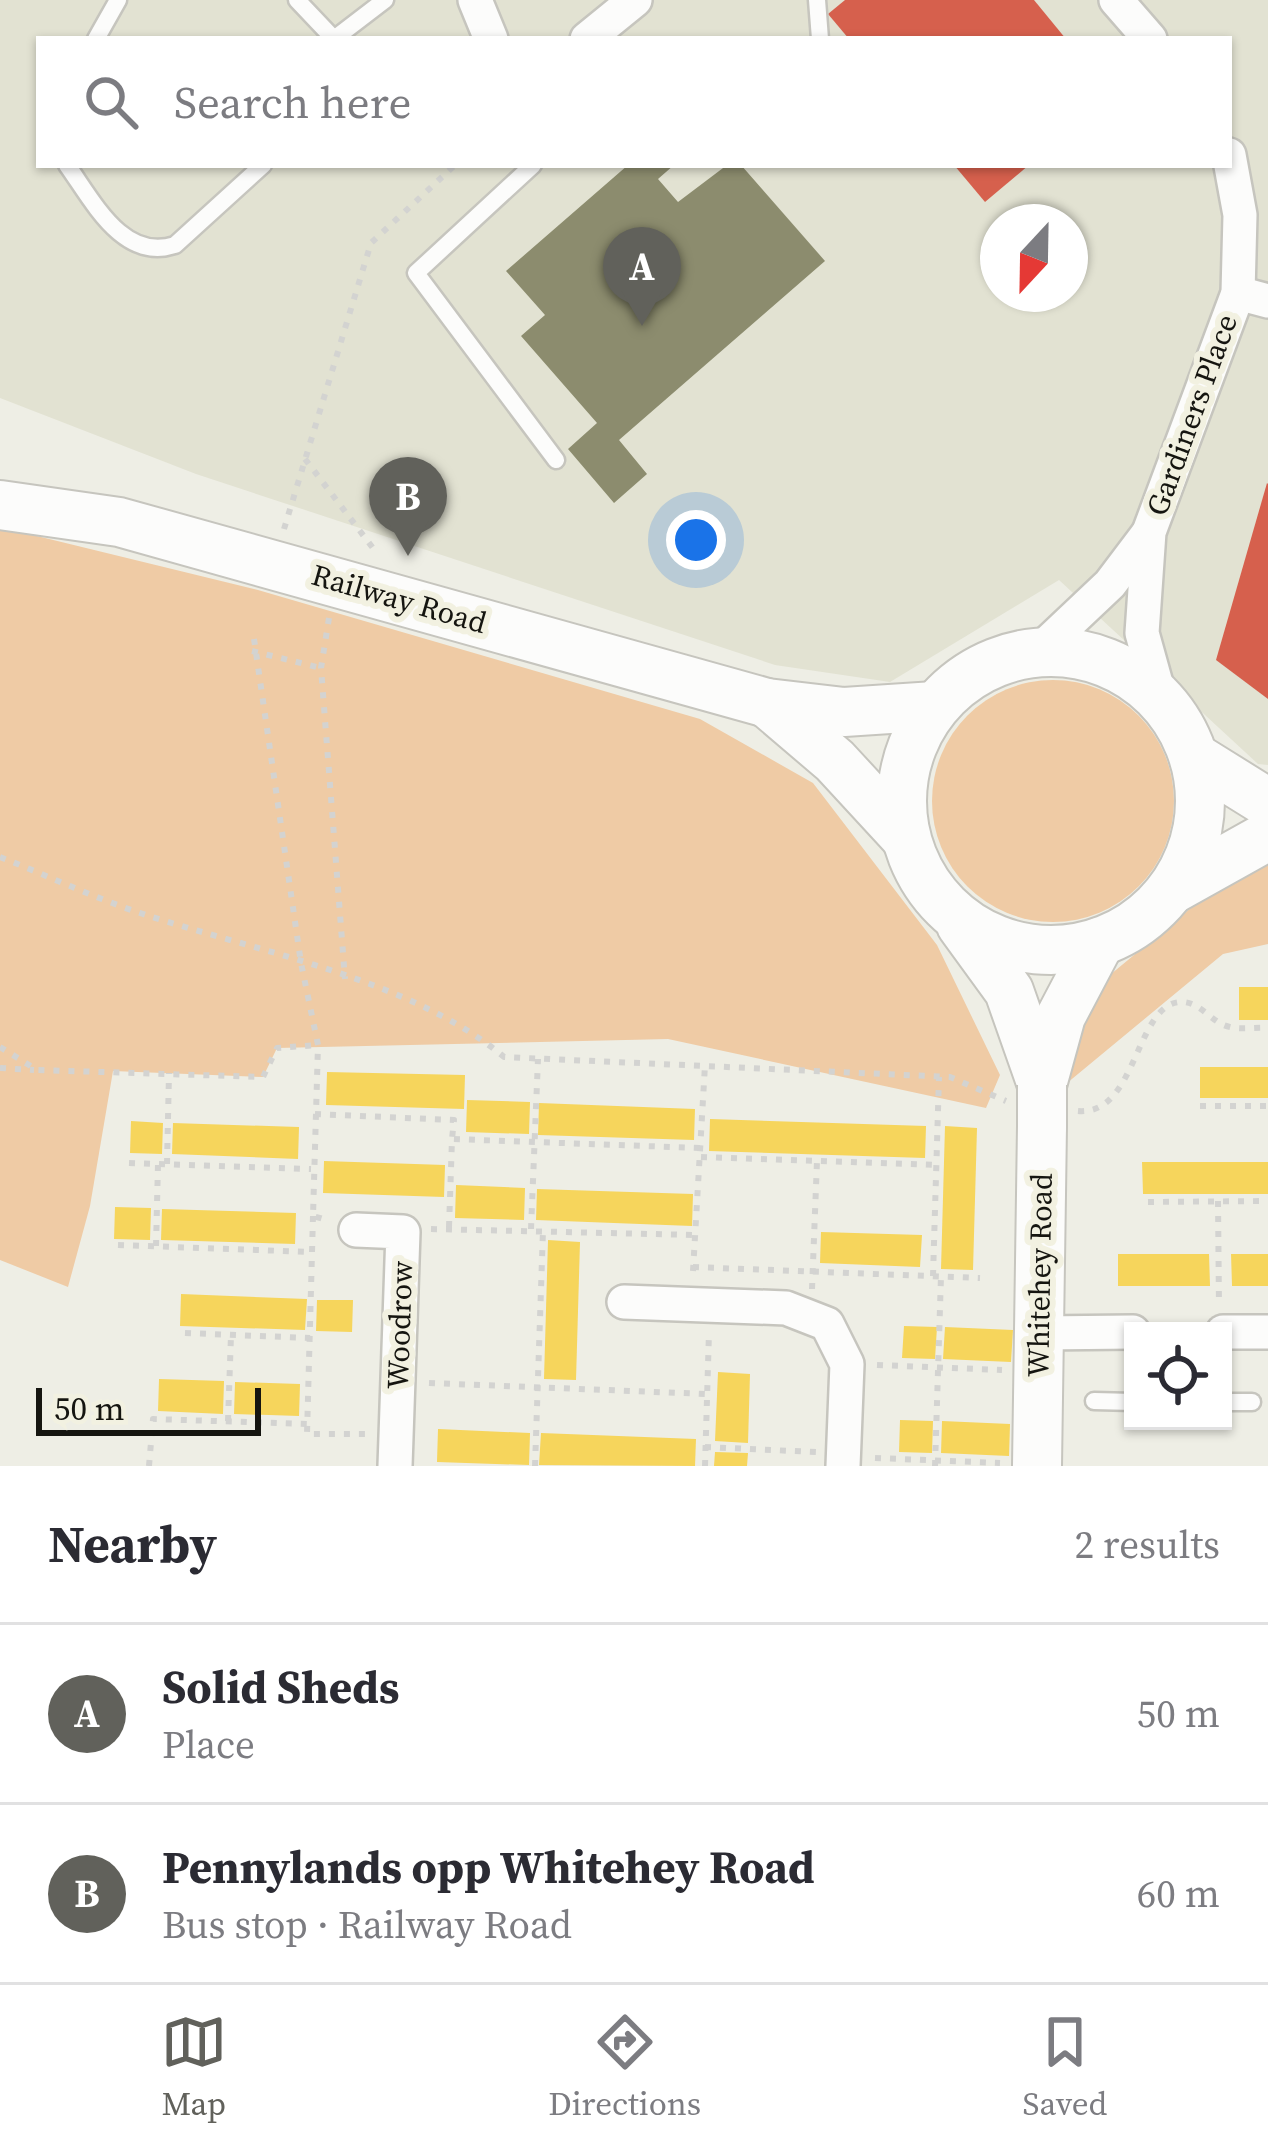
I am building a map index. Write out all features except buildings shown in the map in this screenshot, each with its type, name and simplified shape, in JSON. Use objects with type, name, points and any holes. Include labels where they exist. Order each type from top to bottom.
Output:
[{"type":"main road","name":"Railway Road","points":[[10,500],[118,522],[267,562],[766,703],[844,712],[934,706]]},
{"type":"main road","points":[[1042,1106],[1009,991],[921,876],[906,838],[901,791],[911,746],[934,706],[964,679],[999,660],[1038,652],[1083,655],[1125,670],[1160,698],[1194,757],[1201,803],[1193,849],[1172,890]]},
{"type":"main road","name":"Railway Road","points":[[766,703],[835,761],[906,838]]},
{"type":"main road","points":[[1194,757],[1268,803]]},
{"type":"main road","points":[[946,908],[980,932],[1018,947],[1059,950],[1100,942],[1140,922],[1172,890],[1268,836]]},
{"type":"main road","points":[[1042,1106],[1061,1016],[1100,942]]},
{"type":"main road","name":"Whitehey Road","points":[[1020,1465],[1040,1333],[1042,1106]]},
{"type":"street","points":[[475,0],[490,36]]},
{"type":"street","points":[[591,36],[635,0]]},
{"type":"street","points":[[1116,0],[1147,36]]},
{"type":"street","name":"Gardiners Place","points":[[1038,652],[1110,584],[1149,532],[1253,297],[1231,168]]},
{"type":"street","name":"Gardiners Place","points":[[1149,532],[1142,634],[1160,698]]},
{"type":"street","name":"Woodrow","points":[[356,1230],[404,1232],[396,1450]]},
{"type":"street","points":[[624,1302],[786,1307],[811,1314],[836,1334],[847,1364],[844,1459]]},
{"type":"street","points":[[1221,1321],[1268,1332]]},
{"type":"street","points":[[1040,1333],[1124,1333]]},
{"type":"lane","points":[[98,36],[118,0]]},
{"type":"lane","points":[[297,0],[331,36]]},
{"type":"lane","points":[[338,36],[385,0]]},
{"type":"lane","points":[[817,0],[820,36]]},
{"type":"lane","points":[[69,168],[128,240],[159,250],[175,245],[260,168]]},
{"type":"lane","points":[[530,168],[416,273],[556,460]]},
{"type":"lane","points":[[1094,1402],[1124,1402]]},
{"type":"lane","points":[[1232,1402],[1252,1402]]},
{"type":"path","points":[[284,529],[371,243],[452,168]]},
{"type":"path","points":[[305,459],[376,552]]},
{"type":"path","points":[[330,612],[322,668],[344,979]]},
{"type":"path","points":[[254,639],[252,651],[301,963],[318,1046],[307,1433],[396,1450]]},
{"type":"path","points":[[252,651],[322,668]]},
{"type":"path","points":[[0,857],[141,914],[301,963],[460,1022],[504,1057],[939,1077],[1042,1106],[1087,1112],[1108,1102],[1143,1049],[1153,1019],[1168,1006],[1189,1003],[1227,1027],[1268,1028]]},
{"type":"path","points":[[0,1068],[263,1077],[277,1048],[318,1046]]},
{"type":"path","points":[[0,1047],[37,1070]]},
{"type":"path","points":[[531,1229],[538,1058]]},
{"type":"path","points":[[705,1065],[693,1267],[707,1394],[705,1466]]},
{"type":"path","points":[[156,1246],[169,1073]]},
{"type":"path","points":[[935,1463],[939,1077]]},
{"type":"path","points":[[1201,1106],[1268,1106]]},
{"type":"path","points":[[314,1114],[454,1120],[449,1227]]},
{"type":"path","points":[[452,1139],[937,1165]]},
{"type":"path","points":[[811,1314],[817,1161]]},
{"type":"path","points":[[129,1163],[313,1169]]},
{"type":"path","points":[[1148,1202],[1268,1201]]},
{"type":"path","points":[[1218,1202],[1221,1321]]},
{"type":"path","points":[[313,1216],[356,1230]]},
{"type":"path","points":[[404,1232],[449,1227],[695,1235]]},
{"type":"path","points":[[535,1466],[542,1229]]},
{"type":"path","points":[[118,1245],[313,1252]]},
{"type":"path","points":[[693,1267],[980,1278]]},
{"type":"path","points":[[185,1334],[310,1338]]},
{"type":"path","points":[[228,1421],[231,1335]]},
{"type":"path","points":[[847,1364],[1005,1370]]},
{"type":"path","points":[[398,1382],[707,1394]]},
{"type":"path","points":[[149,1466],[153,1419],[307,1424]]},
{"type":"path","points":[[706,1447],[844,1459],[1020,1465]]},
{"type":"shaded area","points":[[0,0],[1268,0],[1268,765],[1258,764],[1059,580],[890,682],[775,665],[196,474],[0,398]]},
{"type":"shaded area","points":[[0,527],[258,590],[700,719],[813,783],[937,945],[1000,1075],[986,1108],[668,1039],[277,1048],[263,1077],[113,1071],[90,1206],[68,1287],[0,1260]]},
{"type":"shaded area","points":[[1053,680],[1099,689],[1139,715],[1165,755],[1174,801],[1165,847],[1139,887],[1099,913],[1053,922],[1007,913],[967,887],[941,847],[932,801],[941,755],[967,715],[1007,689]]},
{"type":"shaded area","points":[[1268,859],[1268,944],[1223,954],[1055,1093],[1099,984],[1238,869]]},
{"type":"place","name":"Solid Sheds","points":[[642,326]]},
{"type":"place","name":"Pennylands opp Whitehey Road","points":[[408,556]]}]
